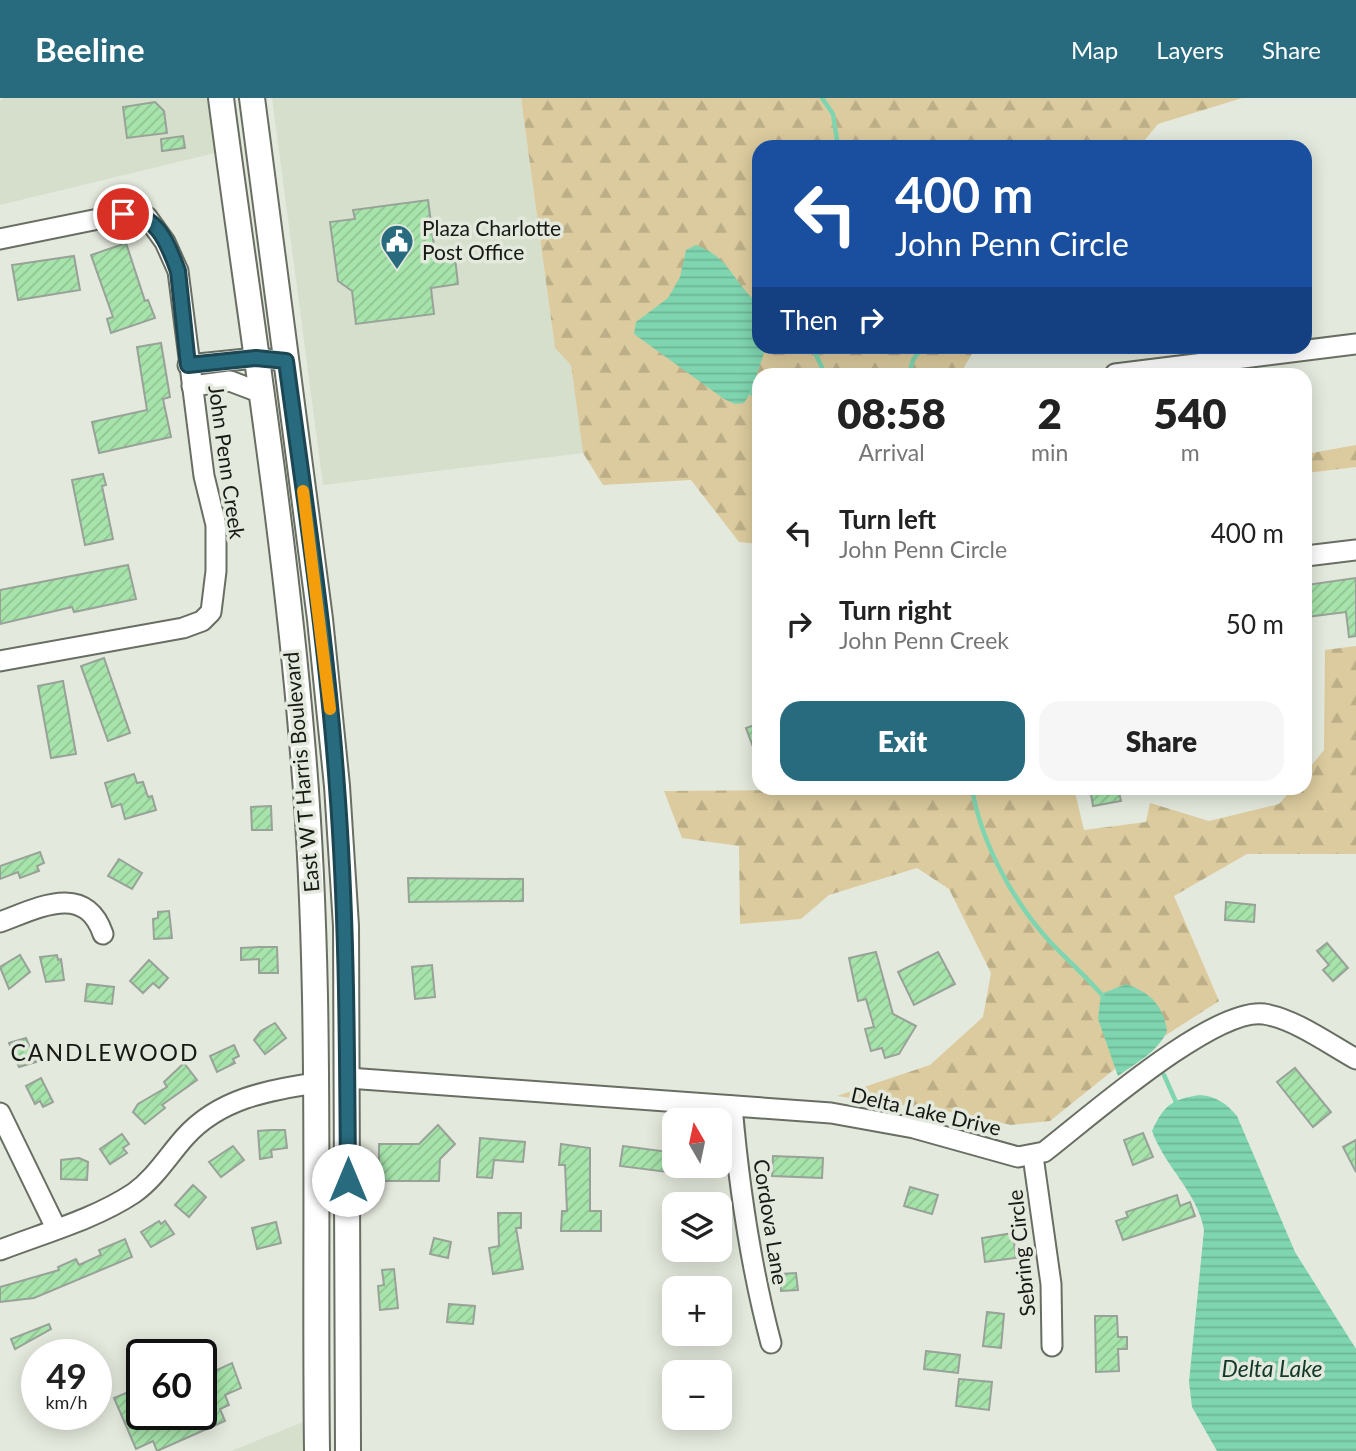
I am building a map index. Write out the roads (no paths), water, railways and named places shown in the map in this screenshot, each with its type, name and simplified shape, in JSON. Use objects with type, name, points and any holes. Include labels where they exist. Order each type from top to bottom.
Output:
[{"type":"main road","name":"East W T Harris Boulevard","points":[[220,98],[256,358],[303,742],[315,997],[317,1451]]},
{"type":"main road","name":"East W T Harris Boulevard","points":[[252,98],[329,691],[345,926],[348,1078],[348,1451]]},
{"type":"main road","points":[[315,997],[334,1067],[348,1078]]},
{"type":"main road","points":[[316,1083],[327,1097],[348,1152]]},
{"type":"street","name":"John Penn Creek","points":[[0,239],[96,218],[138,213],[147,218],[165,242],[178,271],[188,365],[206,485],[216,525],[216,570],[211,612],[202,621],[183,628],[0,661]]},
{"type":"street","points":[[1312,349],[1356,344]]},
{"type":"street","points":[[1163,368],[1276,354]]},
{"type":"street","points":[[188,365],[256,358],[286,361]]},
{"type":"street","points":[[192,386],[230,381],[259,391]]},
{"type":"street","points":[[1312,555],[1356,550]]},
{"type":"street","points":[[0,922],[51,903],[70,902],[92,914],[103,934]]},
{"type":"street","points":[[1033,1156],[1044,1152],[1183,1047],[1230,1019],[1245,1014],[1268,1015],[1283,1020],[1356,1059]]},
{"type":"street","name":"Delta Lake Drive","points":[[348,1078],[732,1105],[868,1118],[1018,1157],[1033,1156]]},
{"type":"street","points":[[0,1250],[133,1194],[151,1178],[186,1135],[222,1107],[263,1092],[316,1083]]},
{"type":"street","name":"Cordova Lane","points":[[732,1105],[739,1185],[753,1276],[771,1343]]},
{"type":"street","points":[[0,1113],[57,1228]]},
{"type":"street","name":"Sebring Circle","points":[[1033,1156],[1051,1284],[1052,1346]]},
{"type":"water","points":[[696,245],[708,250],[724,264],[752,298],[752,354],[764,354],[759,368],[752,368],[752,389],[744,403],[735,404],[724,399],[634,334],[636,322],[668,298],[680,277],[686,250]]},
{"type":"water","points":[[1126,984],[1142,991],[1154,1001],[1159,1007],[1167,1031],[1152,1051],[1118,1076],[1098,1019],[1101,994]]},
{"type":"water","name":"Delta Lake","points":[[1200,1095],[1221,1101],[1237,1116],[1295,1252],[1356,1349],[1356,1451],[1217,1451],[1192,1407],[1189,1382],[1204,1230],[1195,1204],[1152,1131],[1170,1105]]},
{"type":"waterway","points":[[822,98],[833,114],[837,140]]},
{"type":"waterway","points":[[816,354],[822,368]]},
{"type":"waterway","points":[[911,368],[917,354]]},
{"type":"waterway","points":[[973,795],[991,851],[1025,911],[1053,945],[1103,996]]},
{"type":"waterway","points":[[1164,1075],[1176,1102]]},
{"type":"place","name":"Plaza Charlotte Post Office","points":[[397,271]]},
{"type":"district","name":"CANDLEWOOD","points":[[105,1053]]}]
